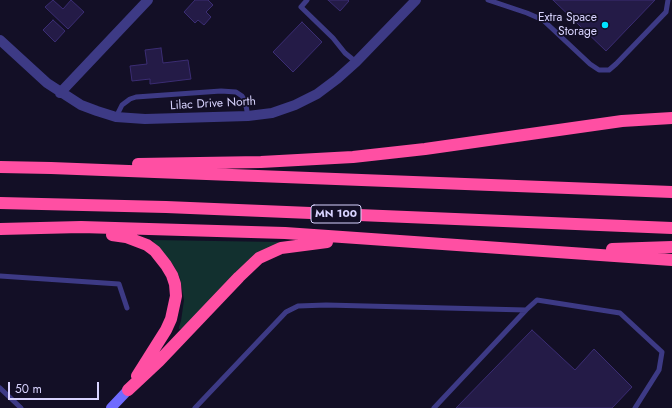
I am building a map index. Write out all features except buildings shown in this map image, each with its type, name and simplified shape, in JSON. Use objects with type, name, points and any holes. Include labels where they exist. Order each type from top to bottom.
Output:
[{"type":"highway","points":[[51,168],[183,162],[261,162],[353,157],[425,149],[622,121],[672,118]]},
{"type":"highway","points":[[0,167],[672,192]]},
{"type":"highway","name":"MN 100","points":[[0,203],[166,207],[672,228]]},
{"type":"highway","points":[[0,228],[81,227],[277,233],[672,260]]},
{"type":"highway","points":[[43,228],[126,237],[139,241],[155,251],[172,275],[176,296],[171,319],[166,330],[128,390]]},
{"type":"highway","points":[[128,390],[159,361],[259,258],[281,248],[294,245],[359,238]]},
{"type":"highway","points":[[533,250],[672,247]]},
{"type":"street","points":[[60,93],[148,0]]},
{"type":"street","name":"Lilac Drive North","points":[[0,40],[60,93],[81,105],[116,117],[145,119],[248,116],[272,113],[295,105],[317,94],[356,62],[416,0]]},
{"type":"street","points":[[111,408],[128,390]]},
{"type":"lane","points":[[307,0],[301,7],[333,38],[345,53],[356,62]]},
{"type":"lane","points":[[488,0],[543,20],[590,64],[599,70],[608,70],[616,64],[666,12],[668,0]]},
{"type":"lane","points":[[116,117],[122,105],[130,99],[136,97],[221,91],[236,92],[242,96],[245,101],[248,116]]},
{"type":"lane","points":[[0,276],[119,284],[128,308]]},
{"type":"lane","points":[[434,408],[537,300],[620,313],[662,352],[659,370],[636,408]]},
{"type":"lane","points":[[196,408],[286,312],[298,306],[326,305],[526,310]]},
{"type":"lane","points":[[0,388],[21,408]]},
{"type":"green space","points":[[153,240],[278,242],[278,244],[181,329],[179,329],[184,300],[180,278],[174,266],[154,244]]},
{"type":"place","name":"Extra Space Storage","points":[[605,25]]}]
